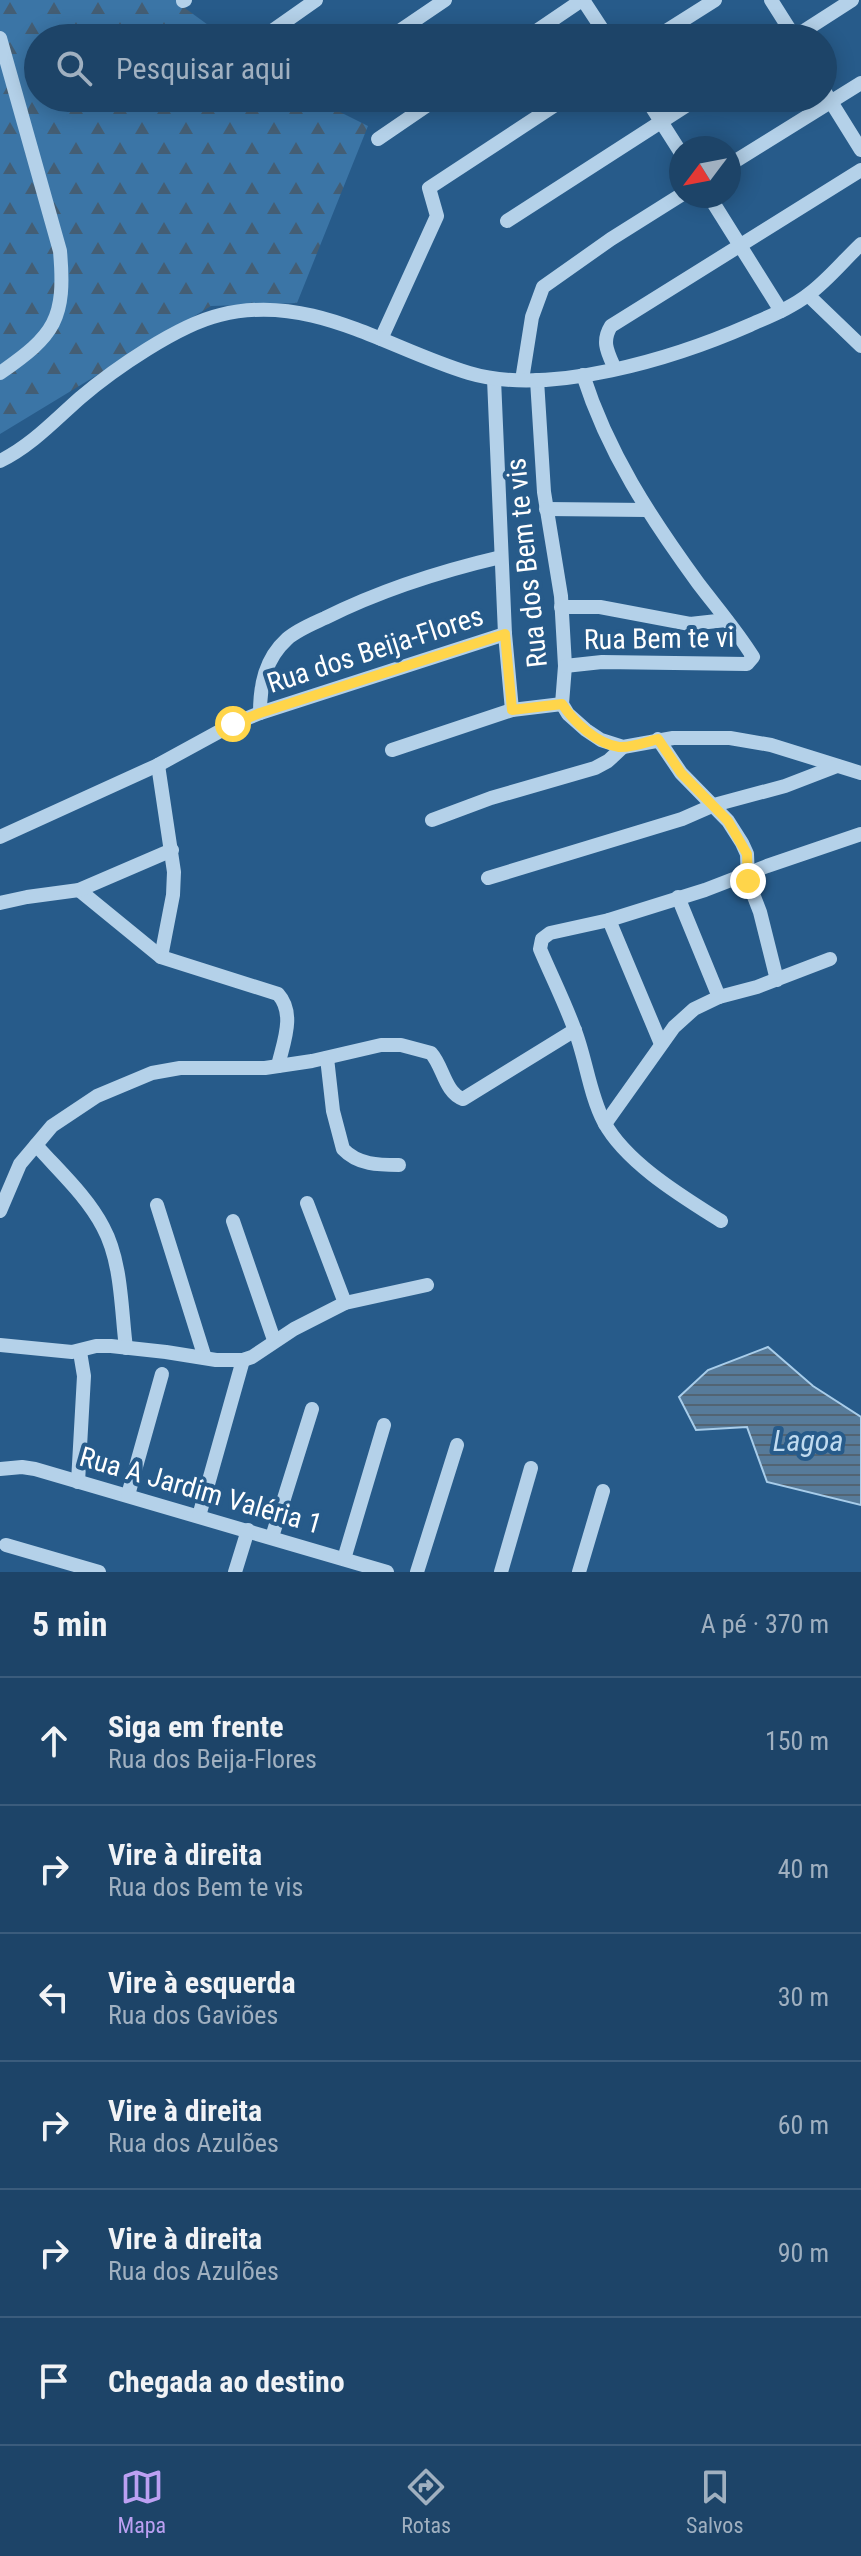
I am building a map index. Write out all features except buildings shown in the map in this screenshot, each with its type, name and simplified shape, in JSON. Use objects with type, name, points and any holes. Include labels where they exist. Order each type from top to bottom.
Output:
[{"type":"street","points":[[282,24],[316,0]]},
{"type":"street","points":[[410,24],[445,0]]},
{"type":"street","points":[[547,24],[582,0],[598,24]]},
{"type":"street","points":[[677,24],[715,0]]},
{"type":"street","points":[[771,0],[786,24]]},
{"type":"street","points":[[815,24],[852,0]]},
{"type":"street","points":[[0,38],[60,251],[62,274],[57,315],[51,329],[33,350],[0,373]]},
{"type":"street","points":[[837,92],[861,83]]},
{"type":"street","points":[[378,139],[418,112]]},
{"type":"street","points":[[381,339],[437,216],[429,188],[545,112]]},
{"type":"street","points":[[655,112],[670,136]]},
{"type":"street","points":[[507,221],[676,112]]},
{"type":"street","points":[[741,157],[804,112]]},
{"type":"street","points":[[837,112],[861,150]]},
{"type":"street","points":[[615,369],[605,345],[611,326],[861,170]]},
{"type":"street","name":"Rua dos Bem te vis","points":[[623,747],[601,740],[586,730],[562,704],[565,666],[558,567],[546,509],[530,380],[532,317],[543,287],[669,203]]},
{"type":"street","points":[[716,208],[781,311]]},
{"type":"street","points":[[0,461],[13,455],[111,374],[174,335],[220,315],[274,310],[305,312],[467,372],[494,379],[530,380],[583,375],[682,352],[781,311],[808,295],[861,244]]},
{"type":"street","points":[[808,295],[861,346]]},
{"type":"street","name":"Rua Bem te vi","points":[[565,666],[602,662],[751,662],[753,657],[647,510],[604,435],[583,375]]},
{"type":"street","name":"Rua dos Bem te vis","points":[[494,379],[505,634],[512,710]]},
{"type":"street","points":[[546,509],[647,510]]},
{"type":"street","points":[[260,713],[260,685],[266,670],[277,651],[296,633],[377,595],[439,573],[501,557]]},
{"type":"street","name":"Rua Bem te vi","points":[[561,607],[600,607],[690,624],[726,620]]},
{"type":"street","name":"Rua dos Beija-Flores","points":[[0,837],[158,765],[233,724],[260,713],[505,634]]},
{"type":"street","points":[[392,750],[512,710],[562,704]]},
{"type":"street","points":[[658,739],[681,773],[714,805],[742,843],[747,854],[747,873],[777,980]]},
{"type":"street","points":[[432,820],[491,798],[595,768],[623,747],[658,739],[746,740],[861,773]]},
{"type":"street","points":[[158,765],[174,872],[173,895],[161,957]]},
{"type":"street","points":[[488,878],[682,819],[714,805],[785,786],[837,766]]},
{"type":"street","points":[[721,1221],[652,1174],[605,1124],[575,1030],[540,949],[542,939],[550,933],[609,920],[705,890],[861,834]]},
{"type":"street","points":[[0,903],[79,890],[172,850]]},
{"type":"street","points":[[79,890],[161,957],[278,994],[285,1002],[288,1014],[278,1066]]},
{"type":"street","points":[[678,897],[719,997]]},
{"type":"street","points":[[609,920],[661,1044]]},
{"type":"street","points":[[605,1124],[661,1044],[685,1016],[719,997],[777,980],[830,959]]},
{"type":"street","points":[[0,1211],[20,1164],[52,1126],[97,1096],[152,1073],[180,1068],[244,1070],[327,1058],[381,1045],[415,1047],[437,1059],[455,1096],[463,1099],[575,1030]]},
{"type":"street","points":[[327,1058],[333,1111],[343,1149],[359,1160],[375,1165],[399,1165]]},
{"type":"street","points":[[36,1145],[103,1227],[116,1266],[126,1348]]},
{"type":"street","points":[[307,1203],[345,1303]]},
{"type":"street","points":[[157,1205],[205,1358]]},
{"type":"street","points":[[233,1221],[274,1340]]},
{"type":"street","points":[[0,1345],[80,1352],[96,1346],[243,1360],[345,1303],[427,1285]]},
{"type":"street","points":[[78,1482],[84,1376],[80,1352]]},
{"type":"street","points":[[199,1516],[243,1360]]},
{"type":"street","points":[[128,1495],[162,1374]]},
{"type":"street","points":[[272,1537],[312,1409]]},
{"type":"street","points":[[344,1559],[384,1425]]},
{"type":"street","points":[[417,1572],[457,1445]]},
{"type":"street","name":"Rua A Jardim Valéria 1","points":[[0,1469],[22,1467],[128,1495],[387,1572]]},
{"type":"street","points":[[501,1572],[531,1468]]},
{"type":"street","points":[[579,1572],[603,1491]]},
{"type":"street","points":[[235,1572],[248,1530]]},
{"type":"street","points":[[6,1545],[99,1572]]},
{"type":"green space","points":[[0,0],[182,0],[182,6],[207,24],[24,24],[24,112],[340,112],[368,126],[297,303],[211,306],[0,434]]},
{"type":"water","name":"Lagoa","points":[[768,1347],[813,1386],[861,1417],[861,1505],[767,1482],[747,1427],[696,1430],[679,1397],[708,1370]]},
{"type":"route","points":[[233,724],[505,634],[512,710],[562,704],[586,730],[614,745],[623,747],[658,739],[681,773],[728,821],[742,843],[747,854],[748,881]]}]
